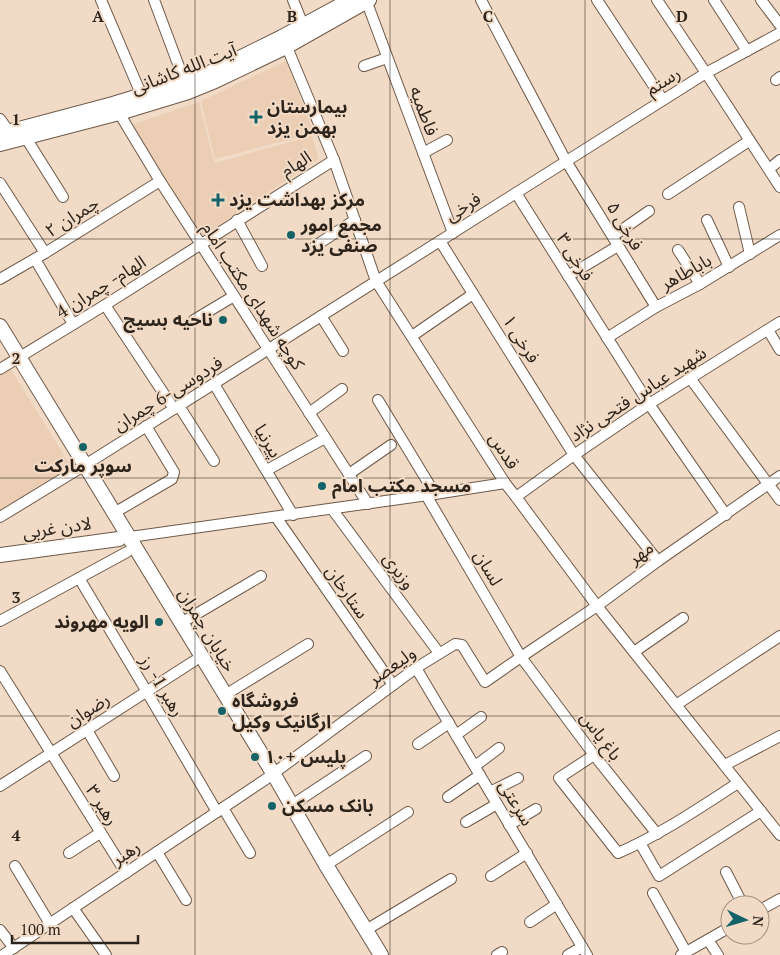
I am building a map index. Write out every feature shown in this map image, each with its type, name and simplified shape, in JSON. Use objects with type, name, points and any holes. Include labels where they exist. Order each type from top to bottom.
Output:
[{"type":"main road","name":"آیت الله کاشانی","points":[[0,144],[15,135],[116,109],[186,87],[215,81],[305,30],[350,0]]},
{"type":"main road","name":"آیت الله کاشانی","points":[[305,30],[367,1]]},
{"type":"main road","name":"خیابان چمران","points":[[0,326],[10,362]]},
{"type":"main road","name":"خیابان چمران","points":[[0,343],[10,362],[81,468],[225,695],[373,955]]},
{"type":"main road","name":"خیابان چمران","points":[[81,468],[114,513],[124,538],[127,552],[194,662],[292,806],[381,955]]},
{"type":"main road","name":"لادن غربی","points":[[0,556],[124,538]]},
{"type":"street","points":[[101,0],[144,100]]},
{"type":"street","points":[[154,0],[186,87]]},
{"type":"street","points":[[294,0],[305,30]]},
{"type":"street","name":"فرخی ۵","points":[[481,0],[566,161],[656,307]]},
{"type":"street","points":[[597,0],[663,100]]},
{"type":"street","points":[[657,0],[780,187]]},
{"type":"street","points":[[714,0],[747,51]]},
{"type":"street","points":[[760,0],[780,25]]},
{"type":"street","name":"فاطمیه","points":[[367,1],[453,233]]},
{"type":"street","name":"رستم","points":[[566,161],[706,73],[780,33]]},
{"type":"street","name":"قدس","points":[[284,42],[334,160],[376,281],[505,483],[676,706],[780,835]]},
{"type":"street","points":[[364,66],[387,58]]},
{"type":"street","name":"کوچه شهدای مکتب امام","points":[[116,109],[200,244],[368,504]]},
{"type":"street","points":[[0,119],[15,135],[63,197]]},
{"type":"street","points":[[423,153],[447,140]]},
{"type":"street","points":[[668,194],[749,141]]},
{"type":"street","name":"الهام","points":[[200,244],[334,160]]},
{"type":"street","points":[[769,169],[780,160]]},
{"type":"street","name":"فرخی","points":[[320,316],[566,161]]},
{"type":"street","name":"چمران ۲","points":[[0,279],[160,181]]},
{"type":"street","points":[[0,183],[45,253]]},
{"type":"street","name":"فرخی ۳","points":[[516,193],[649,404],[726,515]]},
{"type":"street","points":[[739,207],[750,254]]},
{"type":"street","points":[[613,236],[649,211]]},
{"type":"street","points":[[237,220],[262,266]]},
{"type":"street","points":[[315,246],[355,220]]},
{"type":"street","points":[[707,220],[729,267]]},
{"type":"street","name":"باباطاهر","points":[[608,338],[656,307],[700,284],[780,235]]},
{"type":"street","name":"فرخی ۱","points":[[440,241],[574,455],[658,561]]},
{"type":"street","name":"الهام- چمران 4","points":[[10,362],[105,305],[200,244]]},
{"type":"street","points":[[568,276],[618,246]]},
{"type":"street","points":[[678,250],[700,284]]},
{"type":"street","points":[[35,259],[73,324]]},
{"type":"street","points":[[412,336],[474,294]]},
{"type":"street","points":[[194,320],[234,296]]},
{"type":"street","points":[[105,305],[214,461]]},
{"type":"street","points":[[320,316],[343,351]]},
{"type":"street","name":"فردوسی-6 چمران","points":[[0,516],[81,468],[320,316]]},
{"type":"street","name":"شهید عباس فتحی نژاد","points":[[516,497],[649,404],[780,322]]},
{"type":"street","points":[[768,330],[780,350]]},
{"type":"street","points":[[690,378],[780,500]]},
{"type":"street","name":"پیرنیا","points":[[214,384],[293,515]]},
{"type":"street","points":[[309,413],[342,389]]},
{"type":"street","name":"لسان","points":[[378,400],[521,657]]},
{"type":"street","points":[[114,513],[172,479],[174,472],[146,426]]},
{"type":"street","points":[[266,470],[325,438]]},
{"type":"street","points":[[349,474],[391,445]]},
{"type":"street","name":"مهر","points":[[521,657],[598,606],[658,561],[780,476]]},
{"type":"street","points":[[124,538],[505,483]]},
{"type":"street","name":"وزیری","points":[[332,509],[438,653]]},
{"type":"street","name":"ستارخان","points":[[276,517],[393,685]]},
{"type":"street","points":[[0,621],[127,552]]},
{"type":"street","points":[[181,623],[261,576]]},
{"type":"street","name":"رهبر 1- رز","points":[[79,578],[220,810],[250,853]]},
{"type":"street","points":[[634,652],[683,618]]},
{"type":"street","points":[[676,706],[780,636]]},
{"type":"street","points":[[225,695],[308,644]]},
{"type":"street","name":"ولیعصر","points":[[270,776],[416,668],[455,644],[462,645],[486,682],[521,657]]},
{"type":"street","name":"باغ یاس","points":[[521,657],[594,755],[657,834]]},
{"type":"street","name":"رضوان","points":[[0,786],[194,662]]},
{"type":"street","name":"سرعتی","points":[[416,668],[585,951]]},
{"type":"street","name":"رهبر ۳","points":[[0,671],[126,873]]},
{"type":"street","points":[[456,735],[481,717]]},
{"type":"street","points":[[418,744],[449,723]]},
{"type":"street","points":[[87,730],[114,776]]},
{"type":"street","points":[[725,766],[780,736]]},
{"type":"street","points":[[448,797],[499,748]]},
{"type":"street","points":[[594,755],[559,778],[618,853],[657,834],[738,783]]},
{"type":"street","points":[[292,806],[366,756]]},
{"type":"street","name":"رهبر","points":[[4,955],[270,776]]},
{"type":"street","points":[[490,792],[518,778]]},
{"type":"street","points":[[466,822],[497,804]]},
{"type":"street","points":[[509,824],[536,809]]},
{"type":"street","points":[[637,845],[659,876],[761,811]]},
{"type":"street","points":[[326,865],[408,812]]},
{"type":"street","points":[[69,854],[100,833]]},
{"type":"street","points":[[156,852],[186,900]]},
{"type":"street","points":[[491,876],[526,853]]},
{"type":"street","points":[[15,866],[50,924]]},
{"type":"street","points":[[726,872],[739,895]]},
{"type":"street","points":[[366,930],[451,879]]},
{"type":"street","points":[[653,893],[683,953],[720,933]]},
{"type":"street","points":[[530,922],[557,904]]},
{"type":"street","points":[[73,908],[106,955]]},
{"type":"street","points":[[0,930],[14,948]]},
{"type":"street","points":[[708,940],[718,955]]},
{"type":"street","points":[[568,955],[585,951]]},
{"type":"shaded area","name":"بیمارستان بهمن یزد","points":[[286,61],[314,133],[215,159],[201,101]]},
{"type":"shaded area","name":"مرکز بهداشت یزد","points":[[199,102],[214,163],[312,136],[319,159],[202,236],[131,125]]},
{"type":"shaded area","points":[[10,368],[72,468],[0,512],[0,375]]},
{"type":"place","name":"بیمارستان بهمن یزد","points":[[256,117]]},
{"type":"place","name":"مرکز بهداشت یزد","points":[[218,200]]},
{"type":"place","name":"مجمع امور صنفی یزد","points":[[291,235]]},
{"type":"place","name":"ناحیه بسیج","points":[[223,320]]},
{"type":"place","name":"سوپر مارکت","points":[[83,447]]},
{"type":"place","name":"مسجد مکتب امام","points":[[322,486]]},
{"type":"place","name":"الویه مهروند","points":[[159,622]]},
{"type":"place","name":"فروشگاه ارگانیک وکیل","points":[[222,711]]},
{"type":"place","name":"پلیس +۱۰","points":[[255,757]]},
{"type":"place","name":"بانک مسکن","points":[[272,806]]}]
